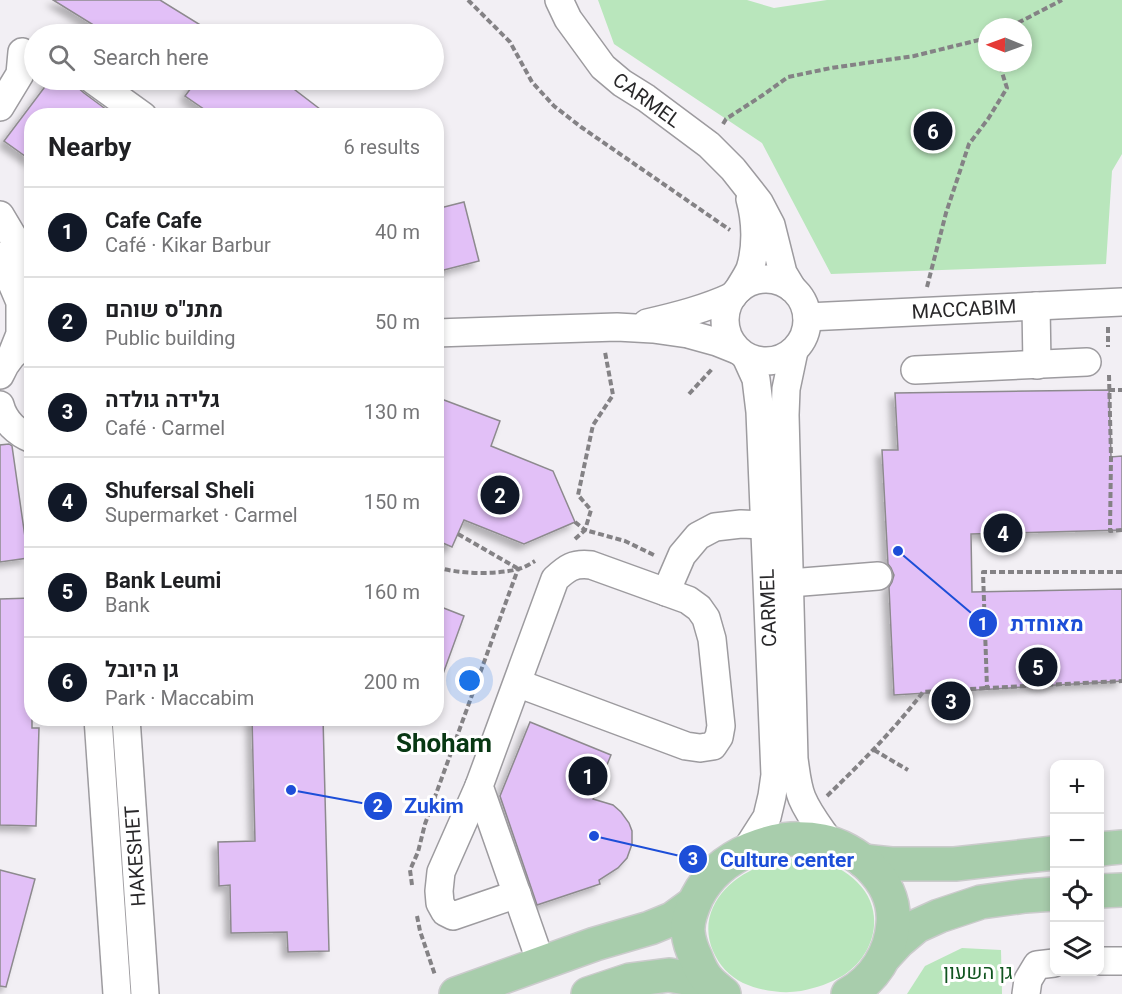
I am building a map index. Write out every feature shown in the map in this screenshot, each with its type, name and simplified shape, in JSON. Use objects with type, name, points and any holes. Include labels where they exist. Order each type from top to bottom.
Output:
[{"type":"main road","points":[[716,988],[699,965],[692,949],[688,931],[691,910],[700,892],[715,872],[731,859],[756,847],[775,842],[800,838],[824,841],[844,849],[863,861],[878,876],[892,904],[892,938],[885,956]]},
{"type":"main road","points":[[863,861],[891,864],[955,864],[1050,853]]},
{"type":"main road","points":[[1104,891],[1122,890]]},
{"type":"main road","points":[[852,993],[872,976],[885,956],[917,926],[981,902],[1050,894]]},
{"type":"main road","points":[[456,994],[595,944],[650,928],[672,919],[694,903]]},
{"type":"main road","points":[[588,994],[630,980],[669,975],[716,988]]},
{"type":"street","name":"CARMEL","points":[[559,0],[568,19],[603,67],[709,145],[733,169],[759,202],[771,225],[783,273],[792,288]]},
{"type":"street","points":[[0,107],[20,74],[19,52]]},
{"type":"street","points":[[107,90],[132,108]]},
{"type":"street","name":"CARMEL","points":[[735,293],[749,270],[754,246],[754,215],[747,189]]},
{"type":"street","points":[[0,215],[24,256]]},
{"type":"street","points":[[0,256],[20,302],[20,334],[10,361]]},
{"type":"street","points":[[444,333],[642,324],[714,305],[750,282],[770,279],[792,288],[801,298],[807,317],[805,335],[794,351],[782,359],[760,362],[733,358],[717,342],[688,334],[653,329],[610,327]]},
{"type":"street","points":[[733,358],[724,316],[735,293]]},
{"type":"street","name":"MACCABIM","points":[[807,317],[1122,302]]},
{"type":"street","points":[[1036,306],[1037,365]]},
{"type":"street","name":"CARMEL","points":[[794,351],[786,389],[785,415],[794,759],[801,797],[809,813],[831,844]]},
{"type":"street","name":"CARMEL","points":[[733,358],[756,379],[760,412],[775,775],[767,817],[744,853]]},
{"type":"street","points":[[915,370],[1087,362]]},
{"type":"street","points":[[666,592],[682,555],[698,536],[715,527],[741,524],[764,525]]},
{"type":"street","points":[[517,683],[686,746],[700,748],[713,746],[719,736],[721,726],[712,639],[706,618],[699,608],[688,600],[591,565],[579,564],[566,569],[555,579],[479,786],[441,872],[440,903],[446,912],[453,916],[517,894]]},
{"type":"street","points":[[790,583],[878,576]]},
{"type":"street","name":"HAKESHET","points":[[99,726],[117,994]]},
{"type":"street","name":"HAKESHET","points":[[127,726],[145,994]]},
{"type":"street","points":[[479,786],[541,963]]},
{"type":"street","points":[[1104,961],[1122,961]]},
{"type":"street","points":[[1026,994],[1028,980],[1037,964],[1050,963]]},
{"type":"path","points":[[468,0],[510,42],[532,82],[554,106],[754,246]]},
{"type":"path","points":[[1027,18],[1062,0]]},
{"type":"path","points":[[709,145],[726,119],[788,77],[831,68],[914,56],[978,40]]},
{"type":"path","points":[[921,311],[946,213],[969,144],[1007,88],[1002,72]]},
{"type":"path","points":[[575,522],[585,530],[591,510],[578,495],[593,425],[613,395],[604,351],[610,327]]},
{"type":"path","points":[[689,394],[733,358]]},
{"type":"path","points":[[1122,390],[1109,390],[1110,531],[1122,530]]},
{"type":"path","points":[[458,534],[518,569]]},
{"type":"path","points":[[444,569],[475,573],[518,569]]},
{"type":"path","points":[[425,824],[518,569]]},
{"type":"path","points":[[987,688],[983,572],[1122,572]]},
{"type":"path","points":[[809,813],[874,750],[923,692],[1122,681]]},
{"type":"path","points":[[874,750],[908,770]]},
{"type":"green space","points":[[598,0],[747,0],[774,8],[827,0],[1122,0],[1122,154],[1112,171],[1106,264],[831,274],[762,143],[614,44]]},
{"type":"green space","points":[[800,858],[829,863],[844,871],[866,893],[872,905],[874,918],[870,944],[864,956],[855,966],[839,978],[818,987],[794,992],[779,992],[743,983],[725,970],[713,951],[709,936],[712,909],[728,887],[751,870],[773,862]]},
{"type":"green space","name":"גן השעון","points":[[962,948],[1001,950],[1002,994],[907,994],[925,966]]},
{"type":"building","points":[[53,0],[160,0],[199,24],[92,24]]},
{"type":"building","points":[[42,90],[81,90],[104,108],[29,108]]},
{"type":"building","points":[[190,90],[295,90],[319,108],[202,108],[185,96]]},
{"type":"building","points":[[24,114],[24,155],[4,141]]},
{"type":"building","points":[[464,202],[479,261],[444,270],[444,207]]},
{"type":"building","points":[[1109,390],[1111,457],[1122,456],[1122,530],[971,534],[972,592],[1122,589],[1122,681],[894,695],[889,587],[894,575],[888,564],[882,450],[898,450],[895,393]]},
{"type":"building","points":[[444,400],[500,421],[491,446],[553,471],[575,522],[524,544],[464,520],[452,547],[444,544]]},
{"type":"building","points":[[0,445],[12,446],[24,530],[24,559],[0,562]]},
{"type":"building","points":[[24,598],[24,726],[39,728],[36,826],[0,825],[0,599]]},
{"type":"building","points":[[444,608],[464,616],[444,671]]},
{"type":"building","points":[[530,722],[611,755],[593,799],[613,805],[621,812],[632,831],[632,844],[627,858],[618,868],[599,880],[600,884],[537,905],[500,796]]},
{"type":"building","points":[[252,726],[323,726],[329,951],[288,952],[287,932],[231,933],[230,885],[219,886],[218,842],[255,841]]},
{"type":"building","points":[[0,870],[35,879],[6,987],[0,986]]},
{"type":"place","name":"גן היובל","points":[[933,131]]},
{"type":"place","name":"מתנ\"ס שוהם","points":[[500,495]]},
{"type":"place","name":"Shufersal Sheli","points":[[1003,533]]},
{"type":"place","name":"מאוחדת","points":[[898,551]]},
{"type":"place","name":"Bank Leumi","points":[[1038,667]]},
{"type":"place","name":"גלידה גולדה","points":[[951,701]]},
{"type":"place","name":"Cafe Cafe","points":[[588,776]]},
{"type":"place","name":"Zukim","points":[[291,790]]},
{"type":"place","name":"Culture center","points":[[594,836]]},
{"type":"district","name":"Shoham","points":[[444,743]]}]
